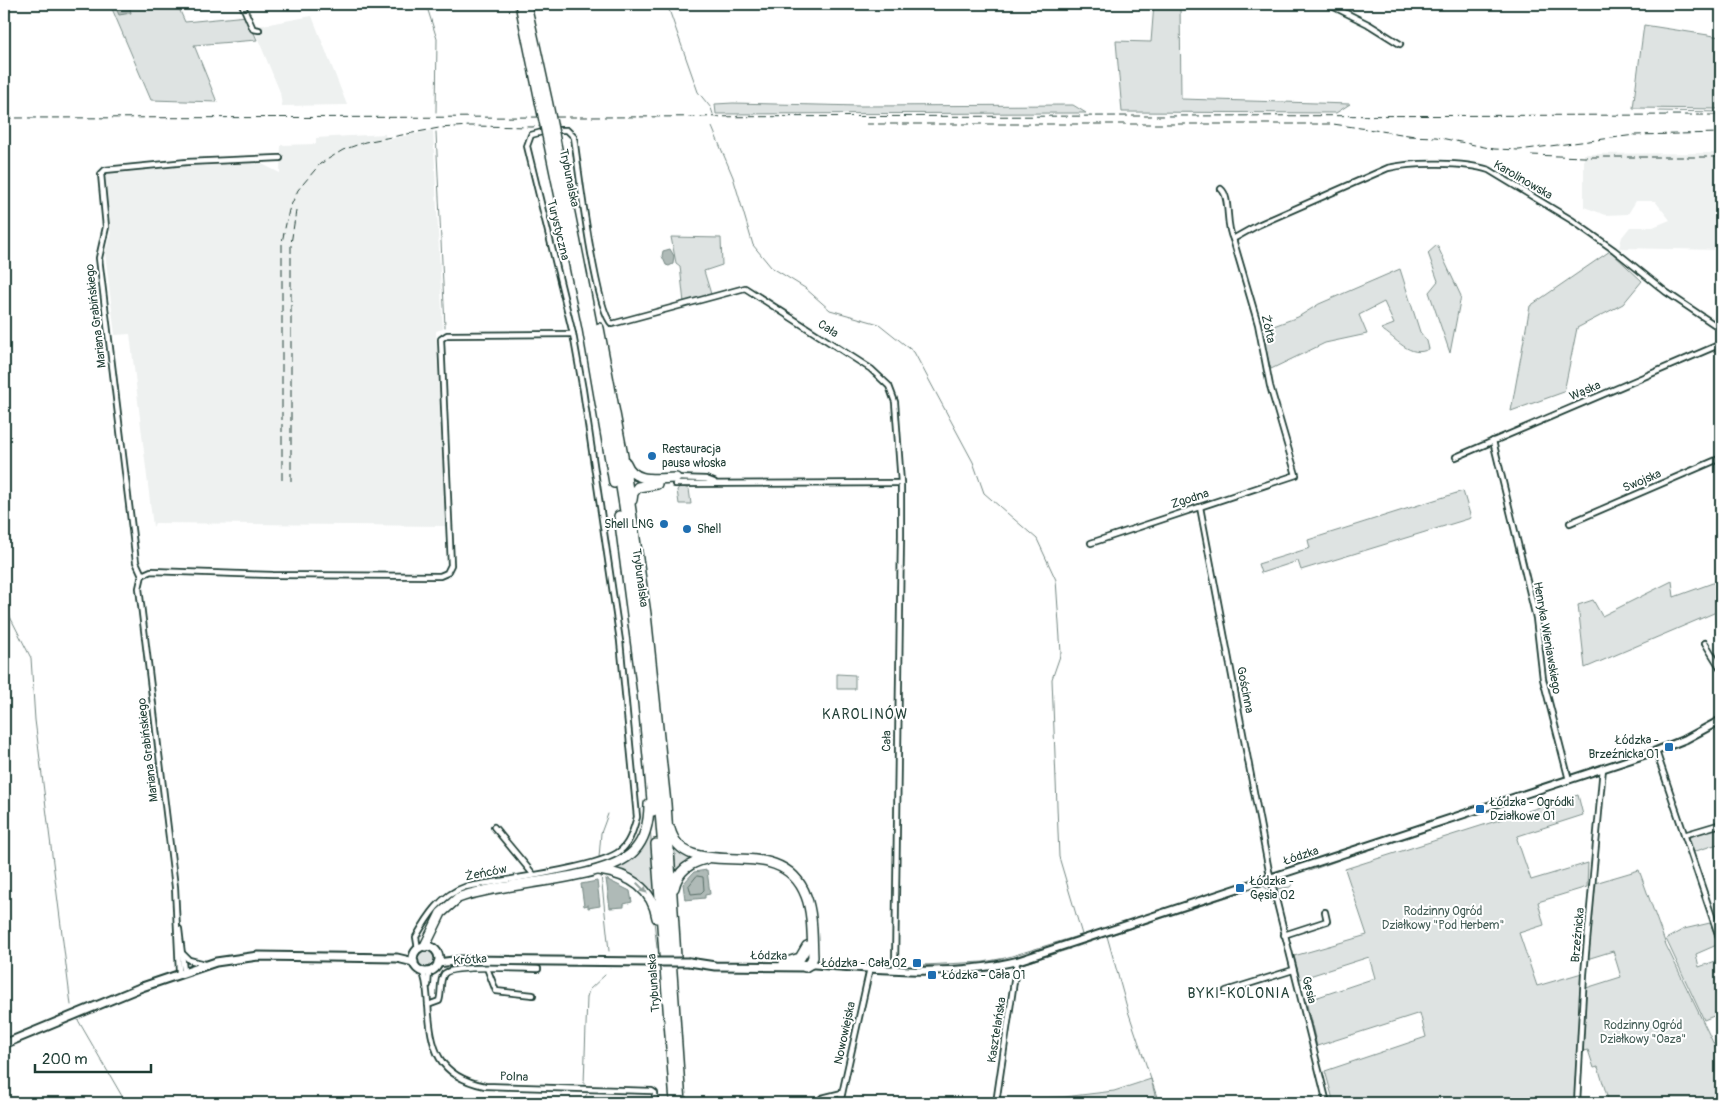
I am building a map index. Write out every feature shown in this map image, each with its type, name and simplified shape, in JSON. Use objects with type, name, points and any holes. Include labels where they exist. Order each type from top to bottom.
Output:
[{"type":"highway","name":"Trybunalska","points":[[520,4],[543,100]]},
{"type":"highway","name":"Trybunalska","points":[[526,4],[587,327],[615,489],[637,647],[651,784],[675,1103]]},
{"type":"highway","name":"Trybunalska","points":[[550,134],[584,277],[612,433],[642,639],[658,791],[681,1103]]},
{"type":"highway","points":[[584,277],[606,357],[631,508],[648,632],[666,804],[673,899],[676,970],[675,1020]]},
{"type":"highway","points":[[623,456],[629,470],[637,476],[675,481]]},
{"type":"highway","points":[[631,508],[633,494],[639,486],[675,481]]},
{"type":"highway","points":[[426,954],[437,925],[447,906],[465,896],[598,870],[622,860],[639,844],[648,826],[651,784]]},
{"type":"highway","points":[[666,804],[671,832],[677,844],[690,854],[709,858],[762,860],[787,872],[805,904],[810,950],[808,966]]},
{"type":"highway","points":[[673,899],[676,881],[683,870],[694,862],[709,858]]},
{"type":"highway","points":[[598,870],[625,876],[647,894],[656,913],[664,957]]},
{"type":"highway","points":[[784,962],[798,959],[810,950]]},
{"type":"highway","points":[[810,950],[822,964]]},
{"type":"main road","name":"Łódzka","points":[[689,962],[715,966],[964,969],[1017,961],[1271,880],[1656,751],[1686,739],[1721,720]]},
{"type":"main road","name":"Łódzka","points":[[426,954],[461,960],[784,962],[808,966],[822,964],[848,967]]},
{"type":"main road","points":[[4,1044],[69,1016],[205,964],[258,956],[397,958],[426,954]]},
{"type":"main road","points":[[426,954],[426,971]]},
{"type":"main road","points":[[426,954],[426,971]]},
{"type":"street","points":[[242,4],[253,29],[259,30]]},
{"type":"street","points":[[1328,4],[1368,24],[1400,44]]},
{"type":"street","name":"Turystyczna","points":[[573,334],[527,146],[528,138],[537,132],[564,130],[574,134],[597,283],[605,316],[612,324],[745,288]]},
{"type":"street","name":"Mariana Grabińskiego","points":[[182,972],[178,922],[139,588],[142,575],[136,562],[99,258],[106,227],[100,174],[105,170],[187,162],[280,158]]},
{"type":"street","name":"Karolinowska","points":[[1233,239],[1258,225],[1388,168],[1425,165],[1479,167],[1489,170],[1573,221],[1614,250],[1666,292],[1721,329]]},
{"type":"street","name":"Żółta","points":[[1220,190],[1226,195],[1228,227],[1258,324],[1270,386],[1296,475]]},
{"type":"street","name":"Cała","points":[[745,288],[871,369],[889,386],[895,402],[901,484],[895,968]]},
{"type":"street","points":[[142,575],[152,572],[273,575],[440,576],[447,574],[451,565],[441,339],[447,335],[573,334],[620,641],[637,818],[633,833],[627,844],[619,852],[607,859],[534,874]]},
{"type":"street","name":"Wąska","points":[[1456,457],[1721,344]]},
{"type":"street","name":"Henryka Wieniawskiego","points":[[1494,441],[1536,618],[1543,678],[1569,780]]},
{"type":"street","name":"Swojska","points":[[1570,523],[1721,458]]},
{"type":"street","name":"Zgodna","points":[[1091,543],[1296,475]]},
{"type":"street","points":[[675,481],[901,484]]},
{"type":"street","name":"Gościnna","points":[[1200,507],[1271,880]]},
{"type":"street","points":[[1705,644],[1721,669]]},
{"type":"street","points":[[1656,751],[1721,942]]},
{"type":"street","name":"Brzeźnicka","points":[[1577,1103],[1584,974],[1603,768]]},
{"type":"street","points":[[1684,836],[1721,824]]},
{"type":"street","name":"Żeńców","points":[[426,954],[416,937],[440,902],[449,894],[465,887],[534,874],[494,827]]},
{"type":"street","name":"Gęsia","points":[[1271,880],[1328,1103]]},
{"type":"street","points":[[1284,935],[1327,921],[1325,912]]},
{"type":"street","name":"Mariana Grabińskiego","points":[[178,922],[183,954],[182,972]]},
{"type":"street","points":[[183,954],[189,960],[205,964]]},
{"type":"street","name":"Kasztelańska","points":[[996,1103],[1017,961]]},
{"type":"street","points":[[487,968],[496,991],[533,994]]},
{"type":"street","name":"Krótka","points":[[428,1005],[439,1000],[443,977],[447,972],[487,968],[538,969]]},
{"type":"street","name":"Nowowiejska","points":[[840,1103],[870,968]]},
{"type":"street","points":[[1226,991],[1293,970]]},
{"type":"street","name":"Polna","points":[[426,971],[434,1049],[446,1068],[466,1082],[485,1086],[652,1091],[655,1093],[655,1103]]},
{"type":"street","points":[[822,1098],[842,1093]]},
{"type":"shaded area","points":[[312,16],[347,105],[282,106],[280,92],[256,34],[260,33],[258,26]]},
{"type":"shaded area","points":[[433,130],[443,329],[436,331],[446,526],[155,523],[153,527],[130,334],[115,335],[105,252],[111,236],[104,178],[110,173],[207,164],[260,163],[280,173],[281,145],[316,144],[316,138],[385,134],[386,140]]},
{"type":"shaded area","points":[[1721,153],[1721,250],[1619,248],[1622,237],[1630,227],[1653,227],[1670,220],[1655,201],[1636,201],[1628,214],[1606,215],[1584,207],[1584,154]]},
{"type":"green space","points":[[110,4],[177,4],[185,22],[247,16],[257,40],[194,45],[217,102],[151,100]]},
{"type":"green space","points":[[1154,4],[1180,4],[1181,99],[1350,104],[1336,113],[1122,112],[1116,41],[1151,42]]},
{"type":"green space","points":[[1644,25],[1721,37],[1721,109],[1633,108]]},
{"type":"green space","points":[[715,104],[860,106],[1073,105],[1086,113],[716,114]]},
{"type":"green space","points":[[671,237],[721,238],[722,265],[704,271],[711,294],[684,303],[680,266],[676,263]]},
{"type":"green space","points":[[1437,245],[1461,296],[1450,353],[1429,292],[1438,281],[1428,253]]},
{"type":"green space","points":[[1610,251],[1642,281],[1623,304],[1577,328],[1564,392],[1511,411],[1530,306]]},
{"type":"green space","points":[[1400,269],[1420,332],[1427,341],[1429,349],[1416,351],[1409,349],[1381,329],[1394,324],[1384,302],[1359,315],[1367,334],[1325,343],[1271,369],[1260,331],[1298,317],[1319,304]]},
{"type":"green space","points":[[680,486],[689,489],[691,504],[679,504],[677,490]]},
{"type":"green space","points":[[1463,491],[1471,518],[1301,570],[1298,561],[1261,573],[1258,564],[1310,548],[1308,540]]},
{"type":"green space","points":[[1721,580],[1721,610],[1585,668],[1578,605],[1593,600],[1602,616],[1672,581],[1674,597]]},
{"type":"green space","points":[[837,674],[855,675],[855,689],[837,689]]},
{"type":"green space","name":"Rodzinny Ogród Działkowy \"Pod Herbem\"","points":[[1578,795],[1583,815],[1518,836],[1517,839],[1531,880],[1588,863],[1587,887],[1538,902],[1544,925],[1519,933],[1537,986],[1582,973],[1574,1103],[1334,1103],[1325,1071],[1426,1037],[1420,1013],[1317,1046],[1306,1001],[1375,978],[1369,957],[1300,979],[1294,956],[1367,935],[1345,869]]},
{"type":"green space","points":[[650,826],[656,901],[608,869],[623,863]]},
{"type":"green space","points":[[1721,826],[1721,843],[1693,852],[1689,837]]},
{"type":"green space","points":[[672,841],[697,858],[674,879]]},
{"type":"green space","name":"Rodzinny Ogród Działkowy \"Oaza\"","points":[[1639,870],[1666,945],[1721,1059],[1721,1103],[1594,1103],[1608,1099],[1598,1067],[1594,1068],[1588,1050],[1583,1051],[1586,988],[1621,977],[1613,951],[1587,959],[1595,883]]},
{"type":"green space","points":[[1710,923],[1719,944],[1696,954],[1699,967],[1721,959],[1721,1013],[1704,1020],[1666,939],[1684,929]]},
{"type":"green space","points":[[1081,935],[1081,937],[1023,955],[984,964],[944,967],[924,965],[983,962],[1005,958]]},
{"type":"green space","points":[[422,950],[430,950],[435,955],[433,966],[422,968],[417,963],[417,955]]},
{"type":"green space","points":[[1151,1079],[1157,1103],[1000,1103],[999,1099],[1064,1097],[1114,1091]]},
{"type":"water","points":[[114,4],[129,4],[131,13],[119,15]]},
{"type":"water","points":[[670,249],[674,256],[673,264],[669,266],[666,265],[662,256],[663,251]]},
{"type":"water","points":[[707,870],[710,894],[705,895],[705,898],[685,900],[683,884],[694,872]]},
{"type":"water","points":[[606,879],[630,891],[632,902],[624,904],[624,907],[610,908]]},
{"type":"water","points":[[597,881],[600,906],[588,908],[588,905],[584,906],[581,884]]},
{"type":"waterway","points":[[426,4],[437,39],[436,112]]},
{"type":"waterway","points":[[667,4],[698,92],[711,108],[713,114]]},
{"type":"waterway","points":[[1659,111],[1721,112]]},
{"type":"waterway","points":[[712,127],[733,177],[753,245],[771,267],[805,288],[830,310],[879,324],[914,352],[973,462],[984,493],[1037,539],[1056,580],[1061,653],[1052,679],[1059,857],[1083,938]]},
{"type":"waterway","points":[[436,132],[445,327]]},
{"type":"waterway","points":[[4,605],[31,658],[35,720],[71,1005]]},
{"type":"waterway","points":[[599,858],[601,833],[608,814]]},
{"type":"waterway","points":[[1430,830],[1459,820]]},
{"type":"waterway","points":[[1348,857],[1425,832]]},
{"type":"waterway","points":[[1309,871],[1342,859]]},
{"type":"waterway","points":[[601,875],[609,951]]},
{"type":"waterway","points":[[1276,889],[1290,887],[1293,883]]},
{"type":"waterway","points":[[1258,887],[1263,886],[1270,891]]},
{"type":"waterway","points":[[1108,936],[1255,888]]},
{"type":"waterway","points":[[654,921],[657,948]]},
{"type":"waterway","points":[[1076,947],[1107,936],[1128,1011],[1159,1103]]},
{"type":"waterway","points":[[1022,964],[1070,949]]},
{"type":"waterway","points":[[584,1084],[587,997],[589,990],[605,975]]},
{"type":"waterway","points":[[78,1020],[126,1103]]},
{"type":"waterway","points":[[581,1103],[587,1094]]},
{"type":"railway","points":[[4,118],[1721,115]]},
{"type":"railway","points":[[282,480],[282,242],[289,210],[298,190],[320,164],[343,150],[365,142],[439,128],[470,126],[532,127],[561,124]]},
{"type":"railway","points":[[866,124],[1333,124],[1415,136]]},
{"type":"railway","points":[[1408,136],[1436,137],[1494,149],[1519,150],[1635,135],[1721,133]]},
{"type":"railway","points":[[1531,155],[1721,157]]},
{"type":"railway","points":[[291,481],[291,244],[296,211]]},
{"type":"place","name":"Restauracja pausa włoska","points":[[652,456]]},
{"type":"place","name":"Shell LNG","points":[[664,524]]},
{"type":"place","name":"Shell","points":[[687,529]]},
{"type":"place","name":"Łódzka - Brzeźnicka 01","points":[[1669,747]]},
{"type":"place","name":"Łódzka - Ogródki Działkowe 01","points":[[1480,809]]},
{"type":"place","name":"Łódzka - Gęsia 02","points":[[1240,888]]},
{"type":"place","name":"Łódzka - Cała 02","points":[[917,963]]},
{"type":"place","name":"Łódzka - Cała 01","points":[[932,975]]},
{"type":"district","name":"KAROLINÓW","points":[[865,714]]},
{"type":"district","name":"BYKI-KOLONIA","points":[[1239,993]]}]
